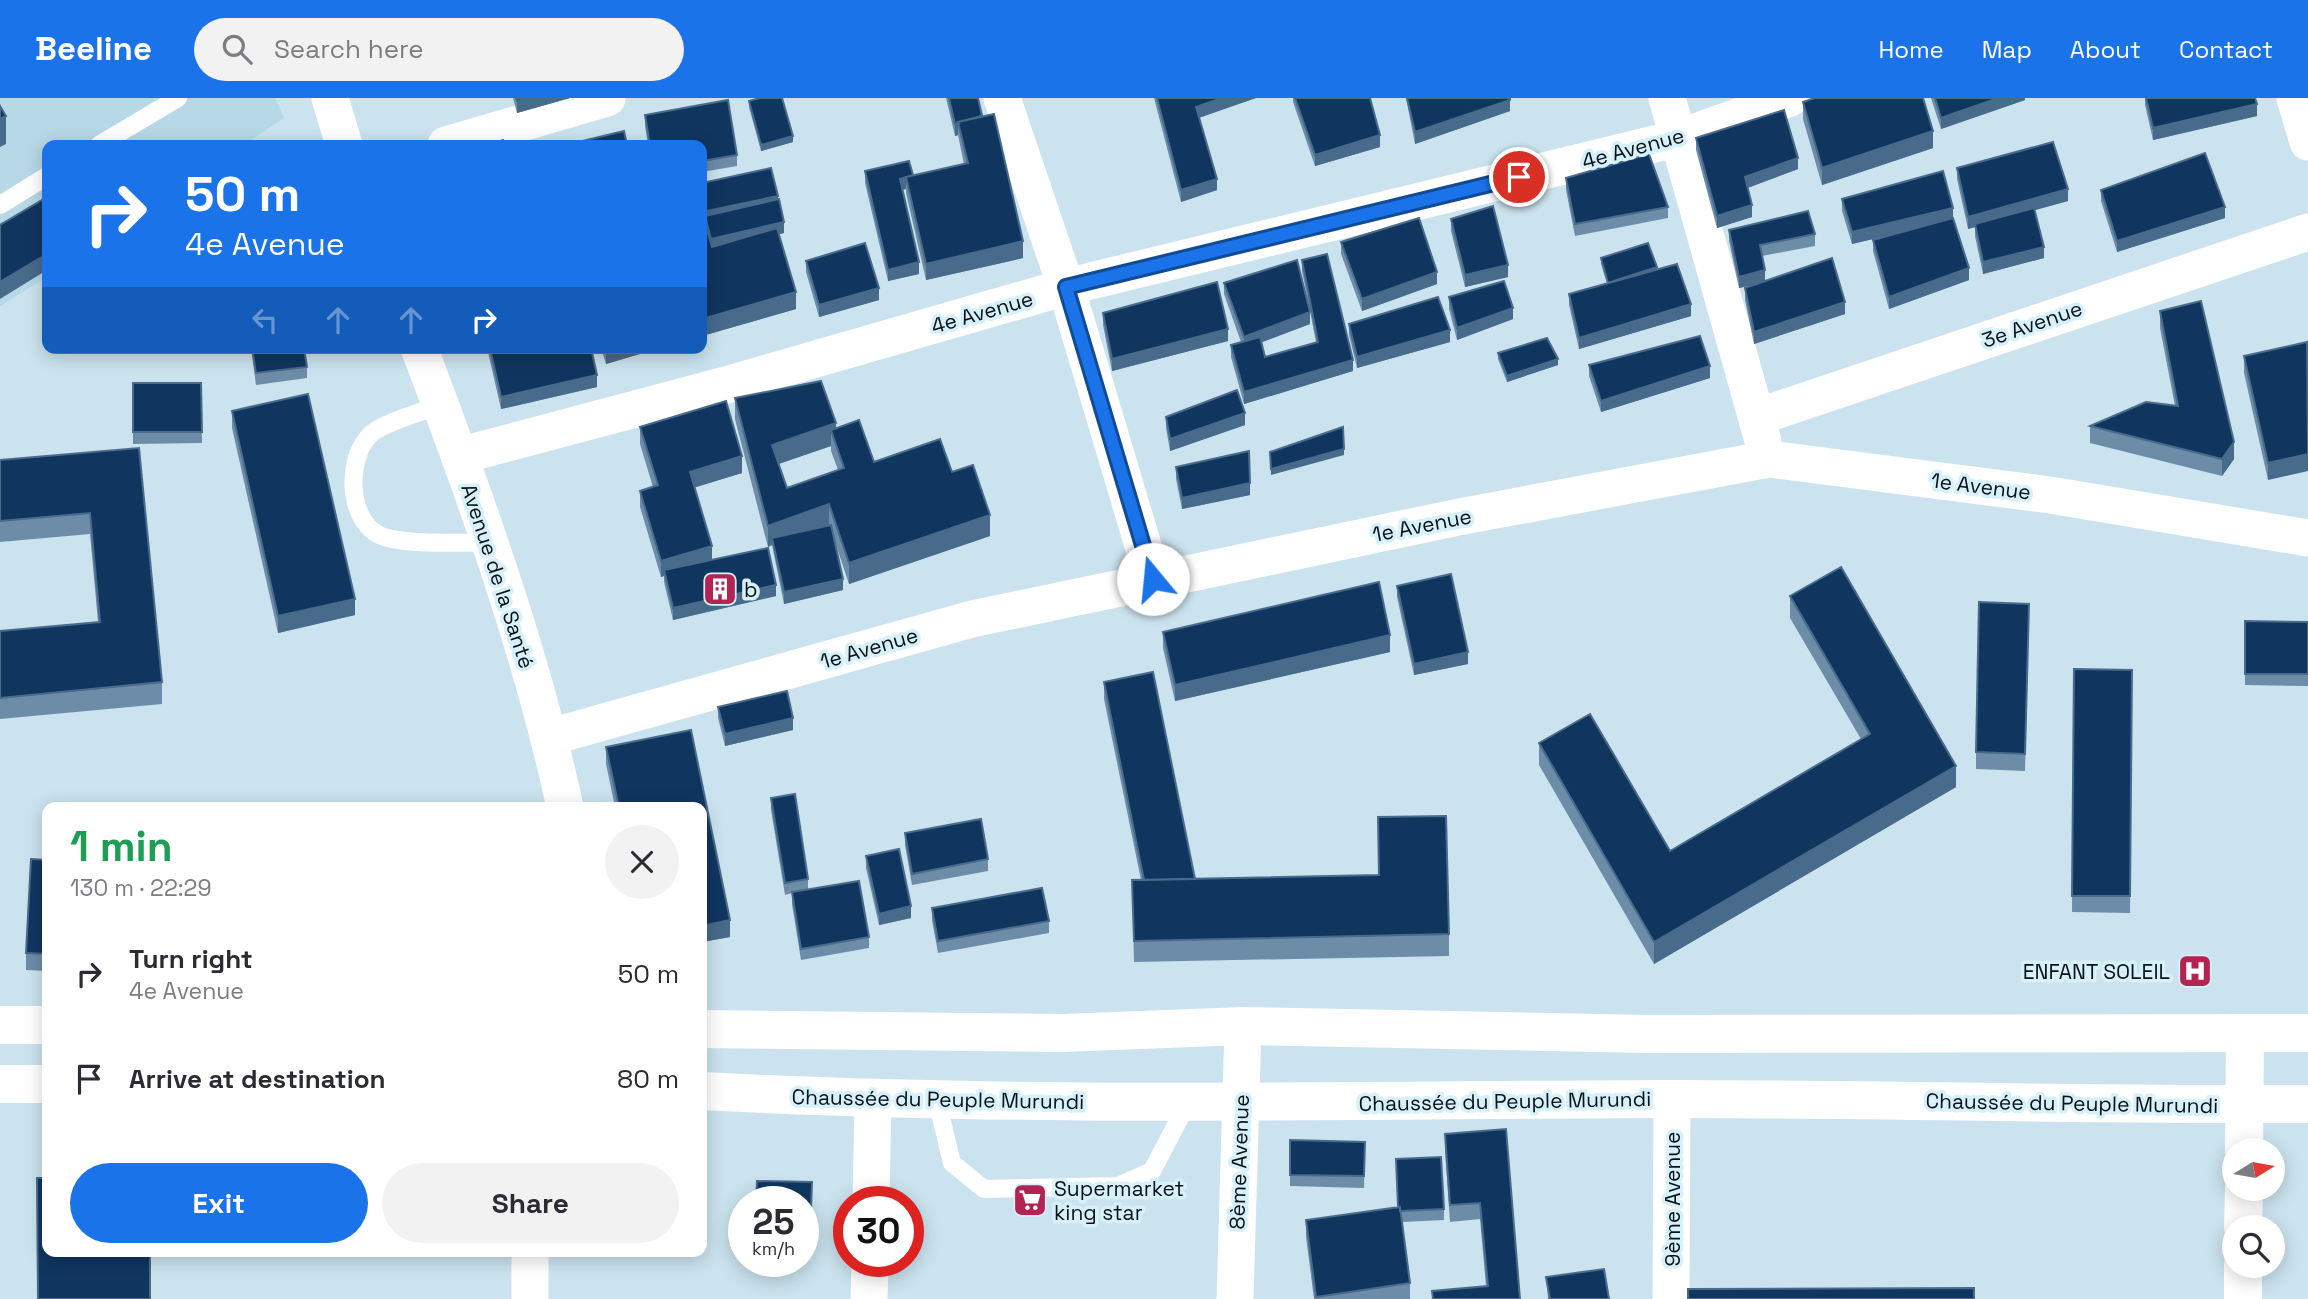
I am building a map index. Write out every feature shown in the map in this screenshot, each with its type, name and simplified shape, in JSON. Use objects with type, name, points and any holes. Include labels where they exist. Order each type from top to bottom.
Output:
[{"type":"main road","points":[[0,1025],[42,1025]]},
{"type":"main road","points":[[707,1029],[1063,1033],[1242,1026],[1647,1034],[2308,1033]]},
{"type":"main road","points":[[2244,1138],[2245,1033]]},
{"type":"main road","points":[[0,1084],[42,1084]]},
{"type":"main road","name":"Chaussée du Peuple Murundi","points":[[707,1091],[873,1100],[1187,1104],[1672,1099],[2308,1104]]},
{"type":"main road","points":[[2243,1278],[2243,1299]]},
{"type":"street","points":[[330,98],[343,140]]},
{"type":"street","points":[[463,140],[607,98]]},
{"type":"street","points":[[1002,98],[1066,287],[1153,579]]},
{"type":"street","points":[[1667,98],[1769,459]]},
{"type":"street","name":"4e Avenue","points":[[459,456],[726,386],[1066,287],[1679,138],[1790,98]]},
{"type":"street","points":[[2295,98],[2308,142]]},
{"type":"street","name":"3e Avenue","points":[[1756,417],[2308,232]]},
{"type":"street","name":"Avenue de la Santé","points":[[421,354],[491,544],[550,737],[564,802]]},
{"type":"street","name":"1e Avenue","points":[[550,737],[972,619],[1153,579],[1769,459],[2050,495],[2308,538]]},
{"type":"street","name":"8ème Avenue","points":[[1235,1299],[1242,1026]]},
{"type":"street","name":"9ème Avenue","points":[[1671,1299],[1672,1099]]},
{"type":"street","points":[[871,1186],[873,1100]]},
{"type":"street","points":[[530,1257],[530,1299]]},
{"type":"street","points":[[869,1299],[870,1277]]},
{"type":"lane","points":[[107,140],[178,98]]},
{"type":"lane","points":[[0,205],[42,179]]},
{"type":"lane","points":[[441,405],[373,432],[362,443],[351,477],[360,518],[385,538],[491,544]]},
{"type":"lane","points":[[937,1101],[952,1163],[984,1189],[1118,1186],[1152,1171],[1187,1104]]},
{"type":"shaded area","points":[[0,98],[275,98],[284,118],[251,140],[42,140],[42,280],[0,306]]},
{"type":"building","points":[[782,98],[793,136],[761,145],[749,101]]},
{"type":"building","points":[[949,98],[978,98],[982,116],[955,124]]},
{"type":"building","points":[[1157,98],[1222,98],[1196,107],[1217,179],[1181,190]]},
{"type":"building","points":[[1295,98],[1370,98],[1380,135],[1315,155]]},
{"type":"building","points":[[1407,98],[1510,98],[1510,100],[1415,132]]},
{"type":"building","points":[[1815,98],[1923,98],[1933,131],[1822,168],[1803,102]]},
{"type":"building","points":[[1935,98],[1998,98],[1941,118]]},
{"type":"building","points":[[2146,98],[2255,98],[2257,104],[2153,128]]},
{"type":"building","points":[[728,100],[737,155],[707,160],[707,140],[649,140],[645,115]]},
{"type":"building","points":[[0,106],[6,116],[0,119]]},
{"type":"building","points":[[1784,110],[1798,158],[1745,177],[1752,205],[1717,216],[1696,138]]},
{"type":"building","points":[[994,114],[1023,241],[926,264],[906,177],[968,163],[958,122]]},
{"type":"building","points":[[624,131],[626,140],[587,140]]},
{"type":"building","points":[[2053,142],[2068,189],[1968,217],[1957,168]]},
{"type":"building","points":[[2205,153],[2225,207],[2117,241],[2101,190]]},
{"type":"building","points":[[1649,154],[1668,207],[1575,224],[1566,178]]},
{"type":"building","points":[[909,161],[913,175],[900,179],[919,262],[888,270],[865,171]]},
{"type":"building","points":[[771,168],[778,196],[707,211],[707,182]]},
{"type":"building","points":[[1943,171],[1953,208],[1852,232],[1842,199]]},
{"type":"building","points":[[779,199],[784,222],[711,239],[707,216]]},
{"type":"building","points":[[42,200],[42,257],[0,282],[0,225]]},
{"type":"building","points":[[1493,206],[1508,265],[1465,275],[1451,219]]},
{"type":"building","points":[[2034,208],[2044,247],[1983,262],[1975,224]]},
{"type":"building","points":[[1808,211],[1815,234],[1760,245],[1765,270],[1739,277],[1729,230]]},
{"type":"building","points":[[1419,218],[1437,272],[1362,299],[1341,242]]},
{"type":"building","points":[[1953,218],[1969,268],[1889,297],[1873,240]]},
{"type":"building","points":[[777,228],[796,292],[707,318],[707,230],[712,247]]},
{"type":"building","points":[[865,243],[879,288],[819,305],[806,261]]},
{"type":"building","points":[[1648,243],[1657,267],[1608,283],[1601,258]]},
{"type":"building","points":[[1327,254],[1353,360],[1244,392],[1231,345],[1260,337],[1265,357],[1318,342],[1302,260]]},
{"type":"building","points":[[1832,258],[1845,302],[1754,332],[1745,288]]},
{"type":"building","points":[[1297,260],[1310,312],[1244,337],[1224,283]]},
{"type":"building","points":[[1677,264],[1691,304],[1579,338],[1569,294]]},
{"type":"building","points":[[1504,281],[1513,308],[1457,328],[1449,297]]},
{"type":"building","points":[[1217,282],[1228,329],[1112,359],[1103,313]]},
{"type":"building","points":[[1438,297],[1450,330],[1357,357],[1349,324]]},
{"type":"building","points":[[2201,301],[2234,442],[2222,459],[2090,426],[2146,402],[2178,406],[2160,311]]},
{"type":"building","points":[[1700,336],[1710,366],[1601,401],[1589,365]]},
{"type":"building","points":[[1547,338],[1558,359],[1507,376],[1498,353]]},
{"type":"building","points":[[2307,342],[2308,454],[2268,463],[2244,356]]},
{"type":"building","points":[[253,354],[305,354],[307,367],[256,373]]},
{"type":"building","points":[[491,354],[592,354],[597,375],[501,397]]},
{"type":"building","points":[[821,381],[836,423],[772,445],[787,488],[844,468],[831,430],[859,420],[874,462],[940,439],[952,472],[973,465],[990,515],[849,563],[829,504],[768,526],[735,398]]},
{"type":"building","points":[[133,383],[201,383],[202,432],[133,432]]},
{"type":"building","points":[[1237,390],[1245,413],[1170,439],[1166,417]]},
{"type":"building","points":[[308,394],[355,599],[278,616],[232,411]]},
{"type":"building","points":[[726,401],[742,456],[690,472],[712,546],[661,561],[640,491],[658,485],[640,427]]},
{"type":"building","points":[[1343,427],[1344,449],[1271,469],[1270,452]]},
{"type":"building","points":[[139,448],[162,682],[0,698],[0,631],[100,622],[90,513],[0,521],[0,460]]},
{"type":"building","points":[[1249,451],[1250,483],[1182,498],[1176,467]]},
{"type":"building","points":[[831,525],[843,579],[784,592],[772,538]]},
{"type":"building","name":"b","points":[[768,548],[776,585],[673,608],[664,570]]},
{"type":"building","points":[[1841,567],[1956,766],[1654,942],[1539,743],[1590,714],[1670,851],[1870,734],[1790,596]]},
{"type":"building","points":[[1451,574],[1468,652],[1414,664],[1397,586]]},
{"type":"building","points":[[1379,582],[1390,635],[1175,685],[1163,632]]},
{"type":"building","points":[[1979,602],[2029,604],[2025,754],[1976,752]]},
{"type":"building","points":[[2245,621],[2308,622],[2308,674],[2245,674]]},
{"type":"building","points":[[2074,669],[2132,670],[2130,896],[2072,896]]},
{"type":"building","points":[[1153,672],[1195,879],[1144,880],[1104,682]]},
{"type":"building","points":[[787,691],[793,718],[725,734],[718,707]]},
{"type":"building","points":[[691,730],[706,802],[618,802],[606,747]]},
{"type":"building","points":[[795,794],[808,879],[785,883],[771,798]]},
{"type":"building","points":[[707,808],[730,920],[707,925]]},
{"type":"building","points":[[1446,816],[1449,934],[1134,941],[1132,880],[1379,875],[1378,817]]},
{"type":"building","points":[[981,819],[988,859],[912,874],[905,833]]},
{"type":"building","points":[[899,849],[911,906],[879,914],[866,856]]},
{"type":"building","points":[[31,859],[42,860],[42,954],[26,953]]},
{"type":"building","points":[[859,881],[869,937],[801,949],[792,892]]},
{"type":"building","points":[[1042,888],[1049,921],[938,941],[932,908]]},
{"type":"building","points":[[1506,1129],[1520,1299],[1433,1299],[1432,1291],[1488,1286],[1480,1203],[1450,1205],[1445,1134]]},
{"type":"building","points":[[1290,1140],[1365,1142],[1364,1176],[1290,1175]]},
{"type":"building","points":[[1441,1157],[1444,1209],[1400,1211],[1396,1159]]},
{"type":"building","points":[[37,1178],[42,1178],[42,1257],[150,1257],[150,1299],[38,1299]]},
{"type":"building","points":[[757,1181],[812,1182],[812,1186],[757,1186]]},
{"type":"building","points":[[1400,1207],[1410,1283],[1316,1297],[1306,1220]]},
{"type":"building","points":[[1604,1269],[1609,1299],[1550,1299],[1546,1277]]},
{"type":"building","points":[[1974,1288],[1974,1299],[1688,1299],[1688,1289]]},
{"type":"place","name":"b","points":[[720,589]]},
{"type":"place","name":"ENFANT SOLEIL","points":[[2195,971]]},
{"type":"place","name":"Supermarket king star","points":[[1030,1200]]},
{"type":"route","points":[[1153,579],[1066,287],[1519,177]]}]
